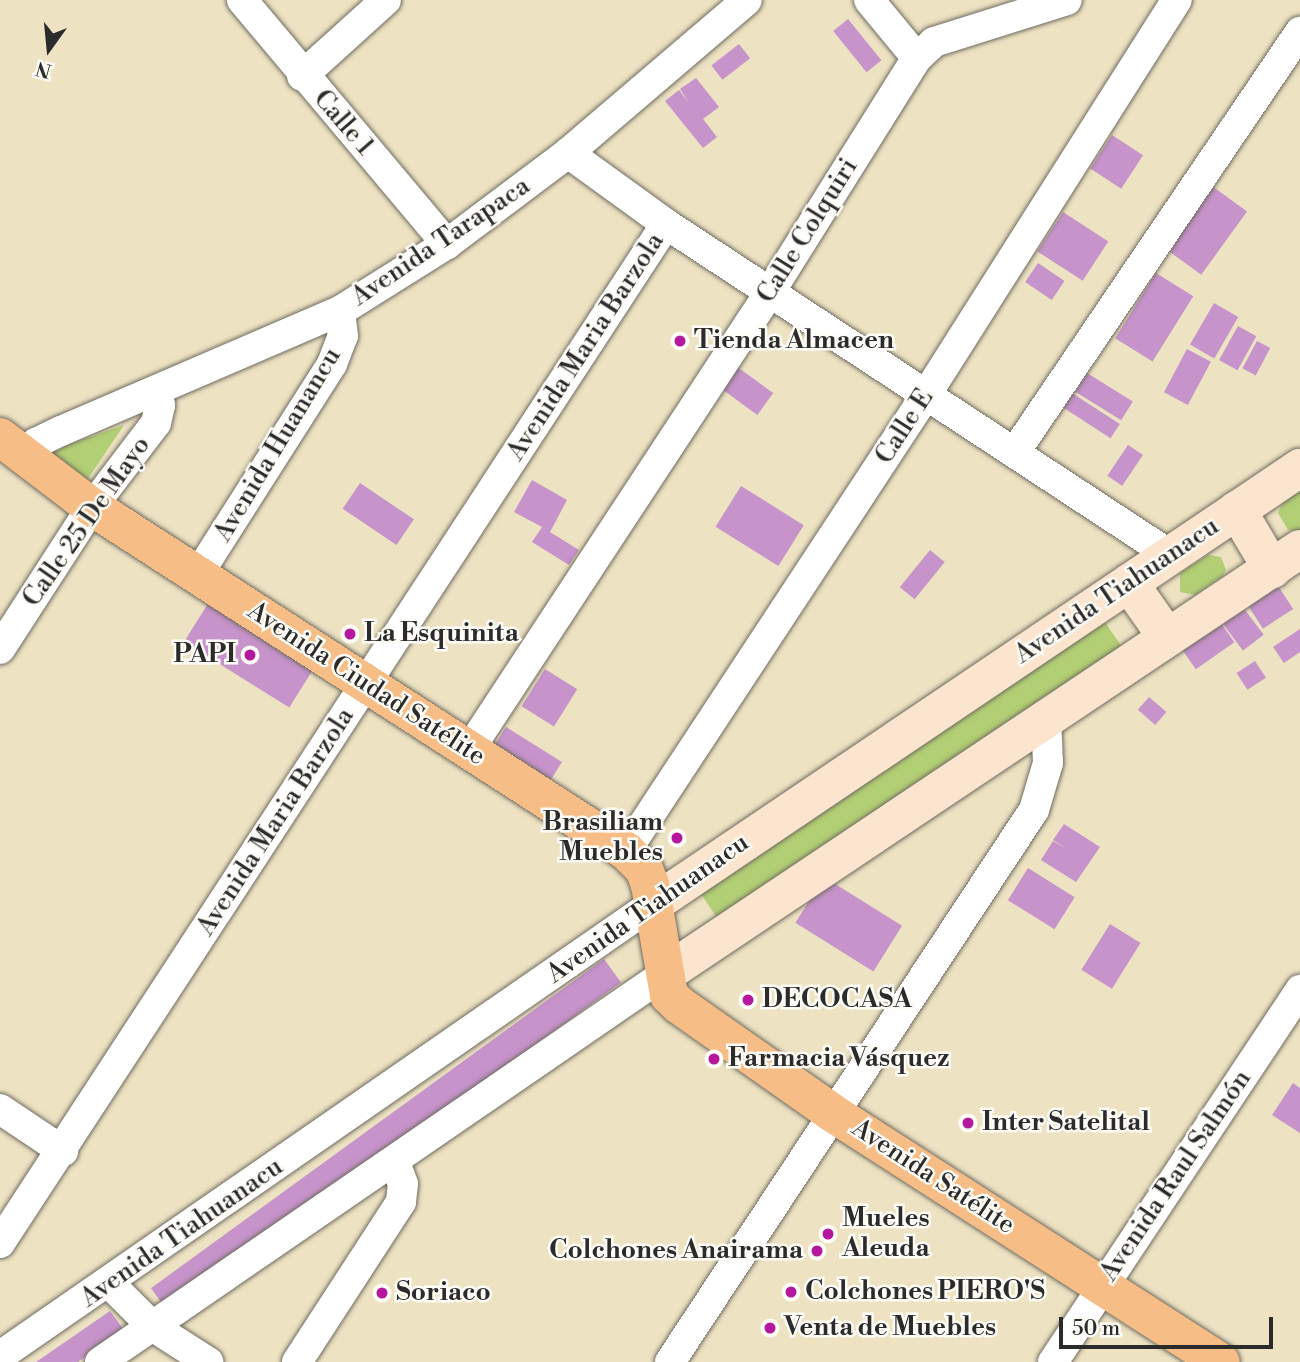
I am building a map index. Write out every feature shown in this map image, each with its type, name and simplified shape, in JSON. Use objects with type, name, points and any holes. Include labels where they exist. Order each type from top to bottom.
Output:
[{"type":"main road","name":"Avenida Ciudad Satélite","points":[[11,448],[92,507],[197,576],[626,851],[644,869],[656,902],[665,974]]},
{"type":"main road","name":"Avenida Tiahuanacu","points":[[656,902],[1300,468]]},
{"type":"main road","points":[[665,974],[1286,559],[1237,510]]},
{"type":"main road","points":[[1129,583],[1167,637]]},
{"type":"main road","name":"Avenida Satélite","points":[[665,974],[669,995],[679,1005],[831,1112],[1222,1362]]},
{"type":"street","name":"Calle 1","points":[[242,0],[302,76],[447,244]]},
{"type":"street","points":[[302,76],[386,0]]},
{"type":"street","name":"Avenida Tarapaca","points":[[11,448],[36,443],[340,311],[447,244],[568,153],[747,0]]},
{"type":"street","points":[[869,0],[917,58]]},
{"type":"street","name":"Calle Colquiri","points":[[469,750],[770,292],[917,58],[934,42],[1067,0]]},
{"type":"street","name":"Calle E","points":[[626,851],[926,394],[1177,0]]},
{"type":"street","points":[[1015,452],[1300,32]]},
{"type":"street","points":[[568,153],[666,224],[1170,555]]},
{"type":"street","name":"Avenida Maria Barzola","points":[[0,1243],[63,1151],[666,224]]},
{"type":"street","name":"Avenida Huanancu","points":[[197,576],[332,364],[343,336],[340,311]]},
{"type":"street","name":"Calle 25 De Mayo","points":[[0,649],[92,507],[156,423],[160,405],[157,391]]},
{"type":"street","points":[[670,1362],[831,1112],[1034,810],[1048,762],[1046,718]]},
{"type":"street","name":"Avenida Tiahuanacu","points":[[0,1356],[110,1284],[656,902]]},
{"type":"street","points":[[100,1362],[665,974]]},
{"type":"street","name":"Avenida Raul Salmón","points":[[1053,1362],[1300,990]]},
{"type":"street","points":[[0,1109],[63,1151]]},
{"type":"street","points":[[297,1362],[401,1202],[402,1184],[395,1161]]},
{"type":"street","points":[[110,1284],[152,1326],[208,1362]]},
{"type":"green space","points":[[124,425],[87,480],[50,451]]},
{"type":"green space","points":[[1300,489],[1300,530],[1288,530],[1278,513],[1284,500]]},
{"type":"green space","points":[[1208,555],[1221,557],[1226,570],[1223,576],[1195,595],[1180,592],[1180,573]]},
{"type":"green space","points":[[1105,622],[1122,647],[718,919],[701,894]]},
{"type":"building","points":[[848,19],[881,60],[867,72],[833,31]]},
{"type":"building","points":[[739,44],[750,58],[723,80],[711,66]]},
{"type":"building","points":[[696,78],[719,107],[703,119],[717,137],[703,148],[665,101],[679,90],[689,103],[680,89]]},
{"type":"building","points":[[1112,135],[1143,155],[1121,189],[1090,169]]},
{"type":"building","points":[[1205,181],[1247,212],[1201,275],[1159,244]]},
{"type":"building","points":[[1063,212],[1108,241],[1083,281],[1037,251]]},
{"type":"building","points":[[1038,263],[1065,281],[1052,300],[1025,282]]},
{"type":"building","points":[[1156,273],[1193,296],[1153,362],[1115,338]]},
{"type":"building","points":[[1214,303],[1238,317],[1214,359],[1190,345]]},
{"type":"building","points":[[1238,326],[1256,336],[1237,370],[1219,360]]},
{"type":"building","points":[[1257,341],[1270,348],[1256,375],[1242,368]]},
{"type":"building","points":[[1187,349],[1211,362],[1188,405],[1164,392]]},
{"type":"building","points":[[736,366],[773,393],[757,415],[720,388]]},
{"type":"building","points":[[1087,373],[1133,402],[1121,420],[1075,392]]},
{"type":"building","points":[[1072,393],[1120,424],[1111,438],[1063,407]]},
{"type":"building","points":[[1128,445],[1143,455],[1122,486],[1107,476]]},
{"type":"building","points":[[532,480],[567,500],[550,532],[579,550],[569,565],[532,542],[542,527],[514,512]]},
{"type":"building","points":[[360,483],[414,519],[397,545],[343,509]]},
{"type":"building","points":[[741,486],[804,525],[778,566],[716,527]]},
{"type":"building","points":[[930,550],[945,562],[915,599],[900,587]]},
{"type":"building","points":[[1273,578],[1293,609],[1263,629],[1243,598]]},
{"type":"building","name":"PAPI","points":[[209,602],[314,668],[289,708],[184,642]]},
{"type":"building","points":[[1239,602],[1264,635],[1243,650],[1218,618]]},
{"type":"building","points":[[1216,616],[1234,642],[1196,669],[1177,643]]},
{"type":"building","points":[[1300,629],[1300,652],[1284,663],[1273,647]]},
{"type":"building","points":[[1255,661],[1266,678],[1247,690],[1237,673]]},
{"type":"building","points":[[545,669],[577,689],[554,726],[522,706]]},
{"type":"building","points":[[1149,697],[1166,712],[1155,725],[1138,710]]},
{"type":"building","points":[[506,727],[562,762],[549,783],[493,748]]},
{"type":"building","points":[[1064,824],[1100,847],[1076,882],[1041,860],[1053,841],[1067,849],[1053,840]]},
{"type":"building","points":[[1028,868],[1075,897],[1055,929],[1008,900]]},
{"type":"building","points":[[824,877],[902,926],[873,972],[795,923]]},
{"type":"building","points":[[1110,924],[1141,943],[1112,989],[1081,970]]},
{"type":"building","points":[[604,959],[621,982],[168,1312],[151,1288]]},
{"type":"building","points":[[1293,1083],[1300,1088],[1300,1133],[1272,1115]]},
{"type":"building","points":[[110,1311],[124,1330],[78,1362],[36,1362]]},
{"type":"place","name":"Tienda Almacen","points":[[680,341]]},
{"type":"place","name":"La Esquinita","points":[[350,634]]},
{"type":"place","name":"PAPI","points":[[250,655]]},
{"type":"place","name":"Brasiliam Muebles","points":[[677,838]]},
{"type":"place","name":"DECOCASA","points":[[748,1000]]},
{"type":"place","name":"Farmacia Vásquez","points":[[714,1059]]},
{"type":"place","name":"Inter Satelital","points":[[968,1123]]},
{"type":"place","name":"Mueles Aleuda","points":[[828,1234]]},
{"type":"place","name":"Colchones Anairama","points":[[817,1251]]},
{"type":"place","name":"Colchones PIERO'S","points":[[791,1292]]},
{"type":"place","name":"Soriaco","points":[[382,1293]]},
{"type":"place","name":"Venta de Muebles","points":[[770,1328]]}]
